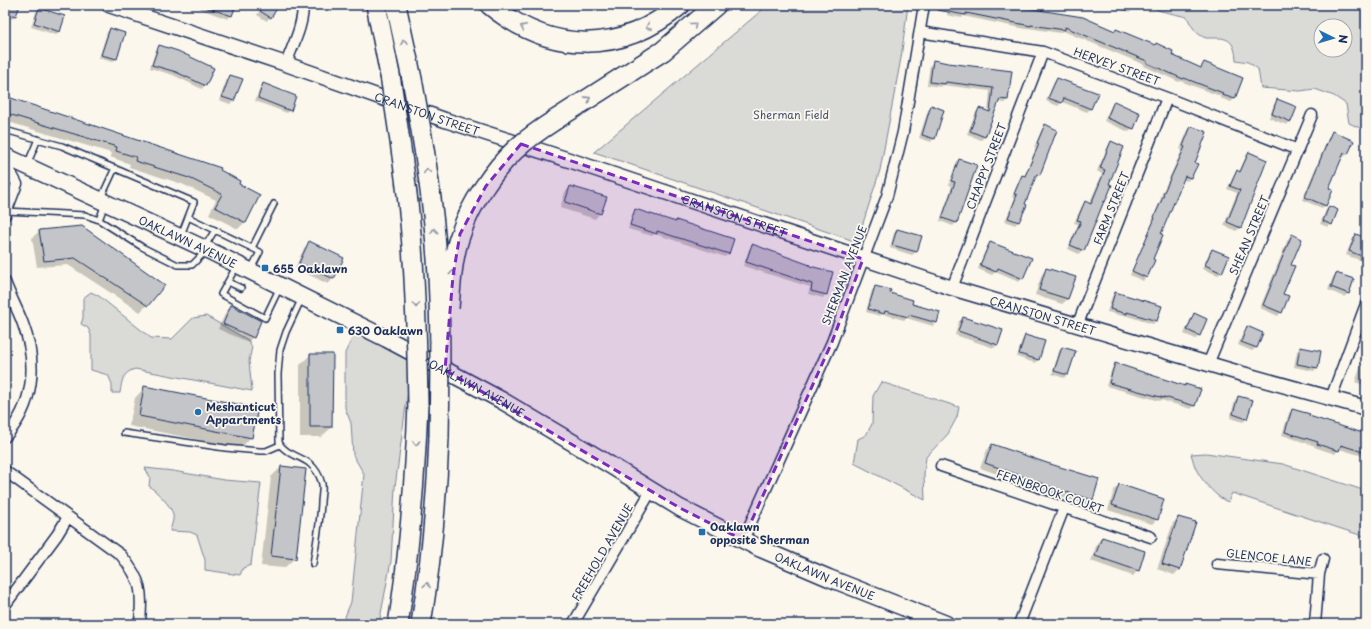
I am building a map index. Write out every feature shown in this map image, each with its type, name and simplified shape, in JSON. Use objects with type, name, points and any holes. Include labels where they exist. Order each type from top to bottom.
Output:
[{"type":"highway","points":[[364,5],[384,74],[406,182],[414,274],[418,404],[414,489],[410,533],[398,624]]},
{"type":"highway","points":[[376,5],[384,74]]},
{"type":"highway","points":[[396,5],[412,79],[423,141],[437,258],[441,336],[439,437]]},
{"type":"highway","points":[[490,5],[507,18],[534,32],[560,40],[587,42],[614,39],[642,30],[668,15],[680,5]]},
{"type":"highway","points":[[421,624],[430,567],[434,525],[439,437],[451,291],[460,234],[478,199],[505,160],[527,139],[663,51],[716,5]]},
{"type":"main road","name":"OAKLAWN AVENUE","points":[[5,156],[206,249],[387,339],[501,400],[680,508],[761,549],[829,578],[946,624]]},
{"type":"street","name":"CRANSTON STREET","points":[[109,5],[286,64],[445,120],[952,288],[1208,364],[1366,408]]},
{"type":"street","points":[[286,64],[299,32],[302,21],[303,5]]},
{"type":"street","name":"SHERMAN AVENUE","points":[[744,540],[832,342],[887,196],[895,169],[903,132],[924,5]]},
{"type":"street","name":"HERVEY STREET","points":[[920,32],[1043,52],[1167,98],[1298,150]]},
{"type":"street","name":"CHAPPY STREET","points":[[952,288],[1043,52]]},
{"type":"street","name":"FARM STREET","points":[[1077,326],[1167,98]]},
{"type":"street","name":"SHEAN STREET","points":[[1208,364],[1312,115]]},
{"type":"street","points":[[5,162],[17,184],[5,212]]},
{"type":"street","points":[[5,282],[23,324],[31,353],[32,368],[32,383],[23,409],[17,422],[5,438]]},
{"type":"street","points":[[1331,398],[1366,304]]},
{"type":"street","name":"FERNBROOK COURT","points":[[941,466],[1151,537]]},
{"type":"street","points":[[5,471],[121,556],[133,570],[140,586],[140,624]]},
{"type":"street","name":"FREEHOLD AVENUE","points":[[573,624],[651,491]]},
{"type":"street","points":[[1019,624],[1064,508]]},
{"type":"street","points":[[5,605],[57,535],[68,517]]},
{"type":"street","points":[[1315,624],[1319,574],[1323,559]]},
{"type":"street","name":"GLENCOE LANE","points":[[1217,564],[1319,574]]},
{"type":"lane","points":[[5,130],[62,146],[194,202],[180,237]]},
{"type":"lane","points":[[27,166],[38,139]]},
{"type":"lane","points":[[99,220],[103,201],[116,168]]},
{"type":"lane","points":[[252,248],[274,204]]},
{"type":"lane","points":[[5,212],[85,215],[99,220],[142,247],[178,265],[192,265],[206,249],[215,230]]},
{"type":"lane","points":[[188,217],[260,252],[228,282],[221,294],[265,318],[270,302],[281,286]]},
{"type":"lane","points":[[228,282],[241,288]]},
{"type":"lane","points":[[302,297],[286,332],[280,350],[278,374],[279,442],[280,445],[286,450],[312,466],[319,476],[322,485],[318,534],[313,564]]},
{"type":"lane","points":[[124,433],[225,448],[260,451],[266,451],[280,445]]},
{"type":"highlighted area","points":[[521,144],[863,259],[832,342],[743,540],[680,508],[445,370],[453,276],[460,234],[486,186]]},
{"type":"green space","name":"Sherman Field","points":[[768,5],[908,5],[901,58],[880,170],[857,242],[594,152]]},
{"type":"green space","points":[[1106,5],[1147,5],[1129,11]]},
{"type":"green space","points":[[1147,5],[1366,5],[1366,133],[1362,129],[1349,123],[1346,104],[1334,96],[1315,89],[1300,91],[1261,88],[1258,69],[1248,62],[1236,60],[1235,50],[1231,43],[1225,39],[1202,37],[1194,29],[1187,17],[1161,11]]},
{"type":"green space","points":[[91,292],[99,296],[151,338],[172,339],[193,318],[206,316],[248,340],[252,347],[249,361],[252,391],[135,369],[127,373],[123,378],[120,393],[112,393],[112,384],[108,375],[91,370],[91,335],[88,328],[81,324],[83,318],[83,298]]},
{"type":"green space","points":[[358,326],[406,350],[411,368],[395,487],[391,561],[379,624],[342,624],[351,602],[364,474],[353,455],[351,423],[345,408],[345,353]]},
{"type":"green space","points":[[881,382],[959,407],[957,417],[948,434],[926,457],[924,474],[925,500],[854,463],[858,439],[866,435],[872,424],[873,396]]},
{"type":"green space","points":[[1206,453],[1283,464],[1366,491],[1366,537],[1232,493],[1228,502],[1224,500],[1207,485],[1195,467],[1191,454]]},
{"type":"green space","points":[[145,468],[173,471],[224,480],[261,483],[251,565],[243,568],[240,575],[205,570],[205,560],[197,535],[190,532],[170,531],[173,519],[172,511],[156,491],[149,486],[150,477]]},
{"type":"building","points":[[5,5],[20,5],[16,16],[5,13]]},
{"type":"building","points":[[205,5],[236,5],[232,16],[205,7]]},
{"type":"building","points":[[263,5],[279,5],[271,18],[260,11]]},
{"type":"building","points":[[937,5],[1007,5],[1083,17],[1115,31],[1116,29],[1155,45],[1156,43],[1173,51],[1172,55],[1201,68],[1204,62],[1243,78],[1235,99],[1222,95],[1223,93],[1184,78],[1183,79],[1147,63],[1147,61],[1065,27],[1065,30],[1031,26],[966,13],[966,15],[937,10]]},
{"type":"building","points":[[39,8],[65,16],[60,32],[34,23]]},
{"type":"building","points":[[110,28],[125,33],[117,59],[101,55]]},
{"type":"building","points":[[159,45],[178,51],[214,68],[206,86],[176,72],[152,65]]},
{"type":"building","points":[[933,60],[1012,71],[1008,100],[1000,99],[985,137],[970,131],[979,108],[990,112],[993,88],[946,82],[945,84],[930,82]]},
{"type":"building","points":[[230,75],[243,79],[234,101],[222,97]]},
{"type":"building","points":[[1057,78],[1098,93],[1091,109],[1064,98],[1062,103],[1048,98]]},
{"type":"building","points":[[263,83],[296,96],[291,111],[258,98]]},
{"type":"building","points":[[5,96],[221,168],[220,170],[240,181],[239,184],[260,195],[246,223],[215,207],[222,194],[189,178],[135,161],[136,157],[116,151],[117,147],[5,113]]},
{"type":"building","points":[[1277,99],[1297,107],[1291,122],[1272,114]]},
{"type":"building","points":[[1114,101],[1140,113],[1134,129],[1107,118]]},
{"type":"building","points":[[931,105],[944,110],[935,139],[922,135]]},
{"type":"building","points":[[1045,124],[1057,130],[1040,175],[1037,174],[1025,204],[1027,205],[1019,222],[1008,218],[1017,195],[1014,194],[1022,175],[1025,176],[1039,144],[1037,143]]},
{"type":"building","points":[[1191,126],[1207,132],[1195,163],[1198,164],[1191,178],[1185,176],[1161,234],[1163,235],[1153,259],[1155,260],[1147,278],[1132,271],[1155,218],[1154,217],[1164,195],[1163,194],[1185,147],[1183,146]]},
{"type":"building","points":[[1332,131],[1354,141],[1348,154],[1344,153],[1329,188],[1333,190],[1326,206],[1305,197]]},
{"type":"building","points":[[1111,141],[1124,147],[1109,184],[1112,185],[1084,251],[1070,245],[1081,221],[1077,220],[1085,201],[1091,204],[1105,170],[1100,168]]},
{"type":"building","points":[[1249,152],[1267,160],[1241,228],[1227,222],[1240,190],[1230,186],[1237,170],[1240,172]]},
{"type":"building","points":[[959,159],[977,165],[957,223],[942,218],[955,182],[951,181]]},
{"type":"building","points":[[570,186],[607,197],[601,214],[565,202]]},
{"type":"building","points":[[1329,206],[1338,210],[1332,225],[1323,221]]},
{"type":"building","points":[[635,209],[676,222],[676,220],[734,239],[729,254],[657,231],[657,234],[630,225]]},
{"type":"building","points":[[82,226],[165,285],[148,306],[75,258],[44,261],[39,230]]},
{"type":"building","points":[[897,229],[922,236],[917,252],[892,245]]},
{"type":"building","points":[[1292,234],[1302,239],[1291,265],[1295,266],[1283,294],[1289,296],[1282,313],[1263,305]]},
{"type":"building","points":[[1356,234],[1366,238],[1366,258],[1349,251]]},
{"type":"building","points":[[309,241],[344,258],[334,279],[299,263]]},
{"type":"building","points":[[990,242],[1032,258],[1023,279],[998,268],[996,272],[980,265]]},
{"type":"building","points":[[752,244],[810,266],[833,272],[827,295],[811,291],[812,284],[746,262]]},
{"type":"building","points":[[1212,249],[1229,256],[1222,273],[1205,265]]},
{"type":"building","points":[[1046,268],[1076,277],[1068,299],[1039,290]]},
{"type":"building","points":[[1336,273],[1354,279],[1349,294],[1331,287]]},
{"type":"building","points":[[875,286],[891,290],[890,293],[913,300],[912,304],[940,312],[937,323],[909,315],[908,317],[885,311],[884,314],[868,309]]},
{"type":"building","points":[[1115,292],[1162,306],[1157,321],[1127,312],[1127,314],[1110,309]]},
{"type":"building","points":[[231,305],[261,321],[254,338],[223,324]]},
{"type":"building","points":[[1194,313],[1207,319],[1200,336],[1187,330]]},
{"type":"building","points":[[963,317],[1003,330],[998,345],[958,331]]},
{"type":"building","points":[[1247,326],[1263,333],[1257,348],[1241,342]]},
{"type":"building","points":[[1025,335],[1045,341],[1039,360],[1019,354]]},
{"type":"building","points":[[1062,347],[1076,351],[1068,375],[1054,371]]},
{"type":"building","points":[[1300,347],[1321,351],[1318,368],[1297,364]]},
{"type":"building","name":"Meshanticut Appartments","points":[[310,354],[333,354],[332,427],[310,427]]},
{"type":"building","points":[[1115,363],[1185,386],[1185,384],[1201,389],[1195,406],[1109,383]]},
{"type":"building","name":"Meshanticut Appartments","points":[[144,386],[258,408],[252,438],[139,416]]},
{"type":"building","points":[[1238,396],[1253,400],[1247,419],[1233,414]]},
{"type":"building","points":[[1292,409],[1366,434],[1366,453],[1341,445],[1339,451],[1317,444],[1318,442],[1285,432]]},
{"type":"building","points":[[992,444],[1099,479],[1093,500],[1047,486],[985,463]]},
{"type":"building","points":[[281,466],[306,469],[296,559],[271,556]]},
{"type":"building","points":[[1119,484],[1164,499],[1158,520],[1112,505]]},
{"type":"building","points":[[1178,517],[1196,522],[1180,570],[1162,564]]},
{"type":"building","points":[[1102,537],[1145,551],[1139,571],[1095,556]]},
{"type":"place","name":"655 Oaklawn","points":[[265,268]]},
{"type":"place","name":"630 Oaklawn","points":[[340,330]]},
{"type":"place","name":"Meshanticut Appartments","points":[[198,412]]},
{"type":"place","name":"Oaklawn opposite Sherman","points":[[702,532]]}]
